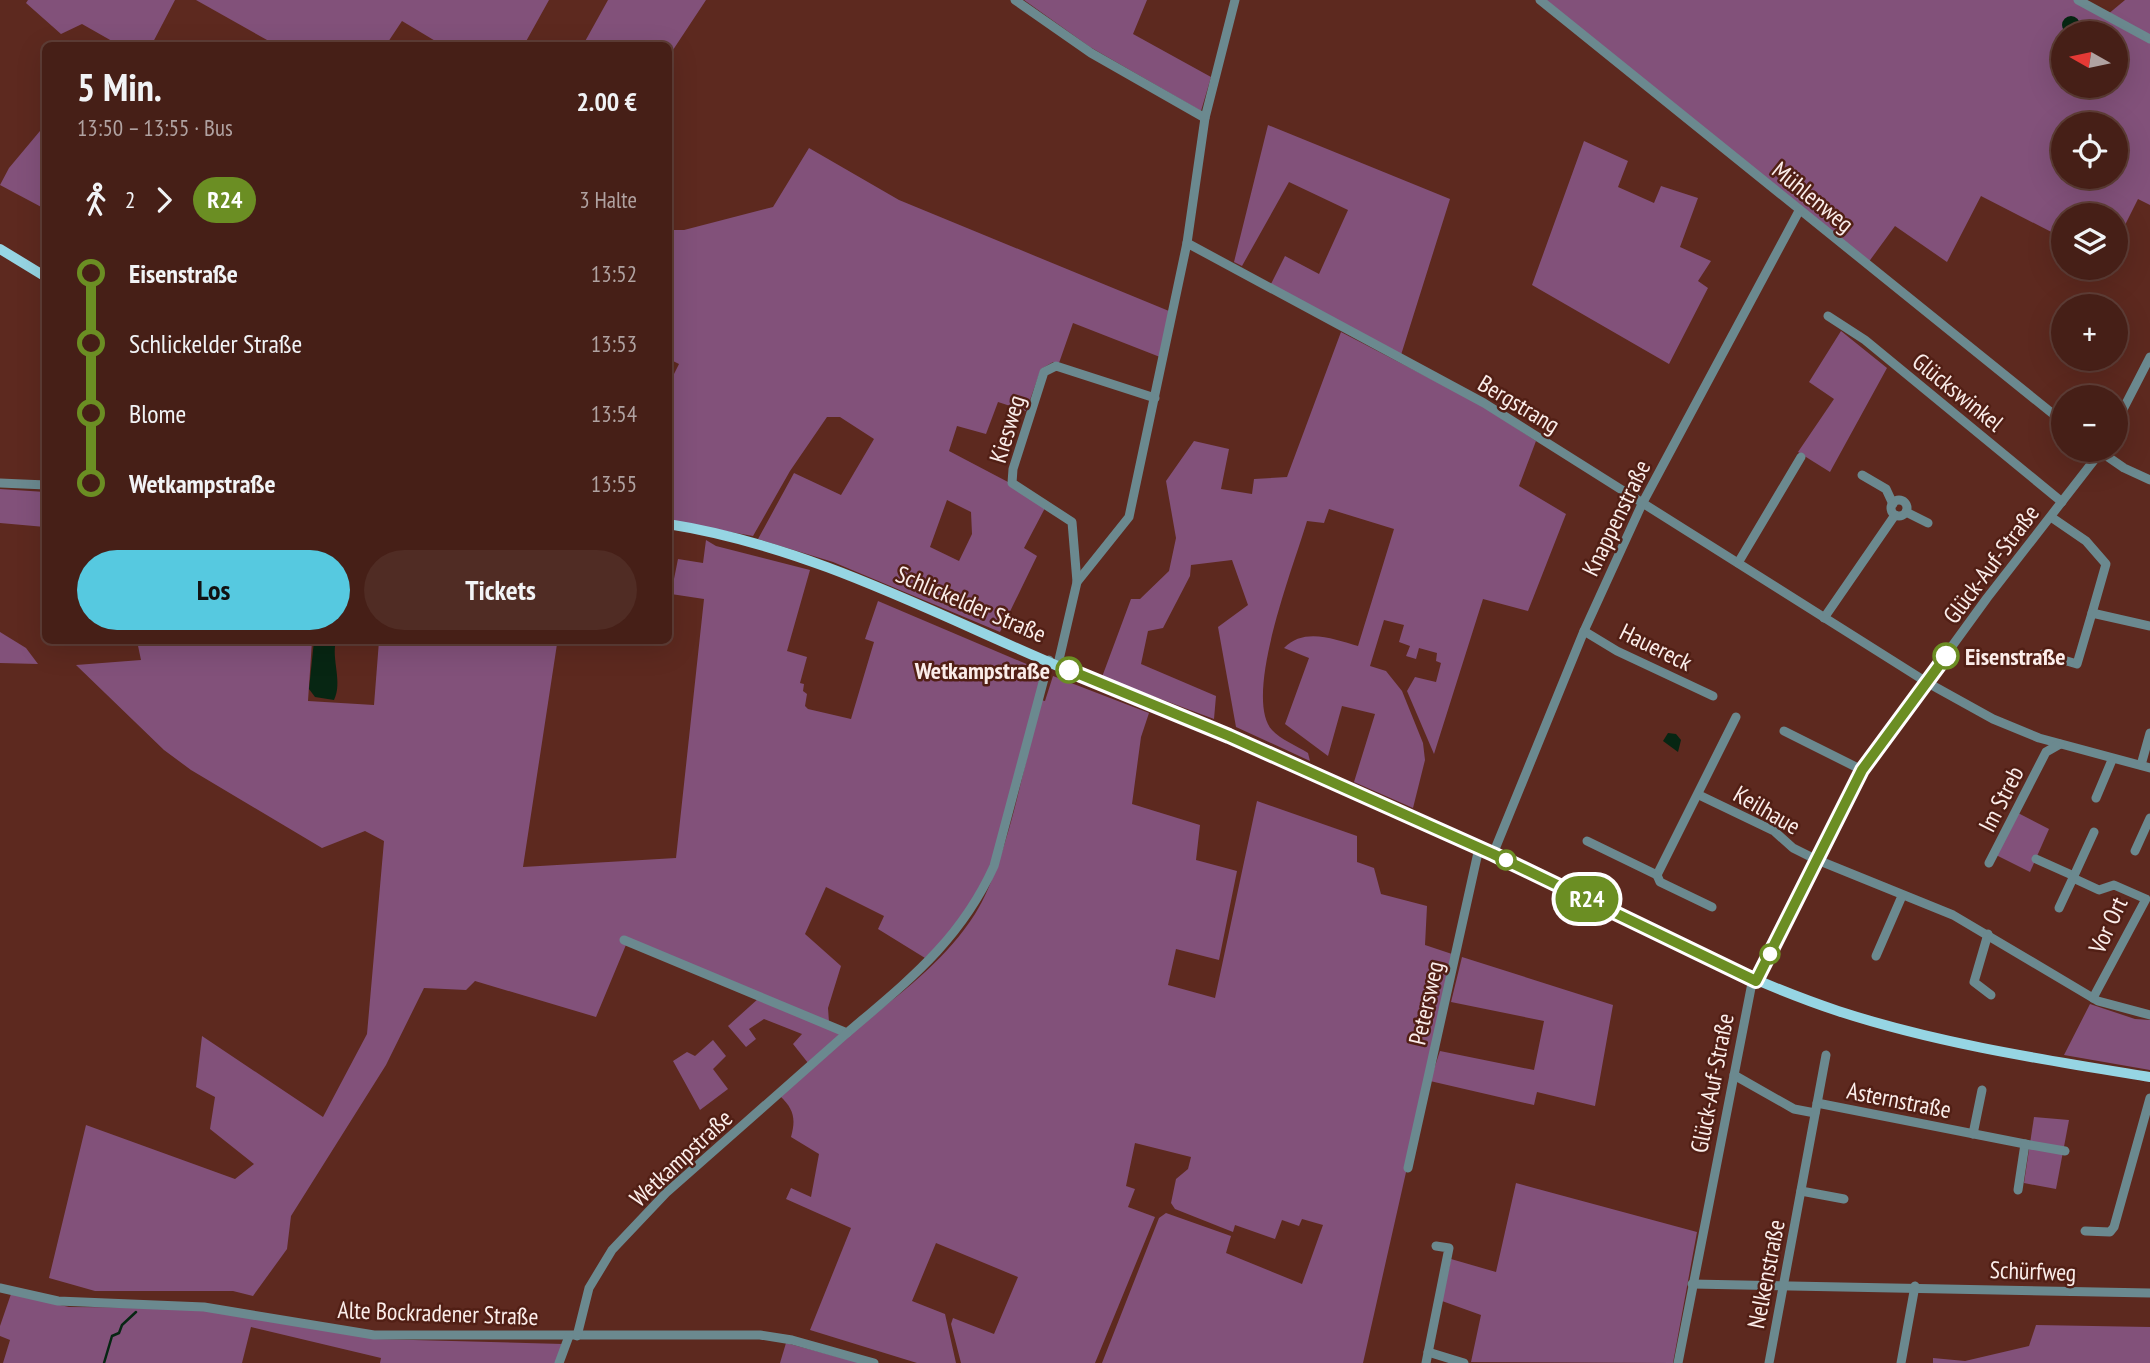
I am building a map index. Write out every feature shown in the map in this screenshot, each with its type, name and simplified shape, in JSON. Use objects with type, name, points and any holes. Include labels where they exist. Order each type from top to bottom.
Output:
[{"type":"main road","points":[[0,248],[42,274]]},
{"type":"main road","name":"Schlickelder Straße","points":[[672,525],[749,540],[830,566],[1229,736],[1493,854],[1756,981],[1841,1012],[1944,1039],[2150,1077]]},
{"type":"street","points":[[1015,0],[1091,53],[1205,118]]},
{"type":"street","points":[[1187,243],[1205,118],[1235,0]]},
{"type":"street","name":"Mühlenweg","points":[[1540,0],[2051,412]]},
{"type":"street","points":[[2078,0],[2150,38]]},
{"type":"street","name":"Knappenstraße","points":[[1493,854],[1584,631],[1642,504],[1799,211]]},
{"type":"street","name":"Kiesweg","points":[[1077,582],[1129,517],[1187,243]]},
{"type":"street","name":"Bergstrang","points":[[1187,243],[1484,404],[1928,683]]},
{"type":"street","name":"Glückswinkel","points":[[1828,316],[1864,340],[2062,502]]},
{"type":"street","points":[[2128,400],[2150,357]]},
{"type":"street","name":"Kiesweg","points":[[1054,662],[1077,582],[1072,522],[1012,483],[1013,469],[1044,372],[1056,366],[1155,398]]},
{"type":"street","points":[[1738,563],[1801,457]]},
{"type":"street","name":"Glück-Auf-Straße","points":[[1678,1363],[1751,988],[1862,770],[1928,683],[1987,598],[2092,462]]},
{"type":"street","points":[[2119,462],[2150,480]]},
{"type":"street","points":[[1863,475],[1886,489],[1895,515]]},
{"type":"street","points":[[0,483],[42,485]]},
{"type":"street","points":[[1893,503],[1902,501],[1907,507],[1906,512]]},
{"type":"street","points":[[1824,618],[1895,515],[1906,512],[1927,523]]},
{"type":"street","points":[[2043,654],[2077,664],[2106,564],[2102,556],[2086,541],[2051,517]]},
{"type":"street","points":[[2092,613],[2150,626]]},
{"type":"street","name":"Hauereck","points":[[1584,631],[1617,651],[1713,696]]},
{"type":"street","name":"Wetkampstraße","points":[[559,1363],[573,1336],[589,1288],[612,1250],[666,1194],[919,971],[960,928],[980,897],[994,866],[1054,662]]},
{"type":"street","points":[[1928,683],[1993,719],[2112,760],[2146,767],[2150,733]]},
{"type":"street","name":"Keilhaue","points":[[1657,875],[1736,717]]},
{"type":"street","points":[[1784,731],[1862,770]]},
{"type":"street","points":[[2039,737],[2046,752],[2060,744]]},
{"type":"street","name":"Im Streb","points":[[1989,863],[2046,752]]},
{"type":"street","points":[[2096,798],[2112,760]]},
{"type":"street","name":"Keilhaue","points":[[1699,795],[1773,831],[1793,848],[1815,859],[1953,915],[2093,998],[2150,1015]]},
{"type":"street","points":[[2135,851],[2150,818]]},
{"type":"street","name":"Vor Ort","points":[[2059,908],[2094,832]]},
{"type":"street","points":[[1587,841],[1657,875],[1660,882],[1712,907]]},
{"type":"street","name":"Petersweg","points":[[1408,1168],[1479,848]]},
{"type":"street","points":[[2036,859],[2074,877]]},
{"type":"street","name":"Vor Ort","points":[[2074,877],[2099,890],[2114,886],[2146,899],[2093,998]]},
{"type":"street","points":[[1876,956],[1902,896]]},
{"type":"street","points":[[1988,934],[1974,982],[1991,995]]},
{"type":"street","points":[[624,940],[847,1033]]},
{"type":"street","name":"Nelkenstraße","points":[[1769,1363],[1826,1055]]},
{"type":"street","points":[[1734,1075],[1794,1109],[1816,1108]]},
{"type":"street","name":"Asternstraße","points":[[1973,1134],[1982,1090]]},
{"type":"street","points":[[2085,1231],[2110,1232],[2114,1227],[2150,1098]]},
{"type":"street","name":"Asternstraße","points":[[1816,1108],[2065,1151]]},
{"type":"street","points":[[2018,1190],[2025,1144]]},
{"type":"street","name":"Nelkenstraße","points":[[1801,1191],[1844,1199]]},
{"type":"street","points":[[1426,1363],[1449,1248],[1436,1246]]},
{"type":"street","name":"Schürfweg","points":[[1692,1284],[1767,1284],[1784,1287],[1915,1286],[2150,1293]]},
{"type":"street","points":[[1901,1363],[1915,1286]]},
{"type":"street","name":"Alte Bockradener Straße","points":[[0,1288],[58,1301],[204,1307],[374,1335],[760,1335],[792,1340],[874,1363]]},
{"type":"street","points":[[1428,1352],[1464,1363]]},
{"type":"shaded area","points":[[28,0],[175,0],[153,42],[114,42],[82,24],[61,34],[26,3]]},
{"type":"shaded area","points":[[196,0],[549,0],[526,42],[437,42],[402,21],[388,42],[271,42]]},
{"type":"shaded area","points":[[608,0],[706,0],[672,51],[672,42],[585,42]]},
{"type":"shaded area","points":[[1024,0],[1147,0],[1133,34],[1211,77],[1201,111],[1090,47]]},
{"type":"shaded area","points":[[1545,0],[2075,0],[2114,21],[2051,21],[2051,98],[2128,98],[2128,28],[2150,40],[2150,205],[2138,199],[2128,219],[2128,203],[2051,203],[2051,232],[1981,196],[1947,262],[1895,226],[1868,263]]},
{"type":"shaded area","points":[[2125,0],[2150,0],[2150,35],[2128,25],[2128,21],[2120,21],[2107,15]]},
{"type":"shaded area","points":[[2071,16],[2078,21],[2064,21]]},
{"type":"shaded area","points":[[1268,125],[1450,199],[1401,355],[1271,284],[1285,256],[1319,274],[1348,210],[1289,182],[1242,266],[1234,262]]},
{"type":"shaded area","points":[[42,129],[42,207],[0,185],[9,168]]},
{"type":"shaded area","points":[[1584,141],[1628,161],[1618,187],[1654,203],[1661,186],[1698,198],[1680,247],[1711,261],[1698,281],[1708,288],[1669,364],[1532,285]]},
{"type":"shaded area","points":[[809,148],[899,200],[1169,311],[1160,357],[1073,323],[1059,363],[1053,362],[1041,369],[1026,411],[998,402],[986,434],[957,426],[949,451],[1008,482],[1045,508],[1024,548],[1037,556],[1000,632],[833,562],[758,539],[794,473],[841,495],[874,439],[840,417],[827,417],[790,471],[753,536],[672,522],[672,378],[679,364],[672,360],[672,230],[684,230],[773,207]],"holes":[[[947,500],[971,512],[972,534],[959,561],[930,547]]]},
{"type":"shaded area","points":[[1841,331],[1887,368],[1830,472],[1798,452],[1834,399],[1809,382]]},
{"type":"shaded area","points":[[1341,332],[1483,406],[1536,441],[1519,486],[1566,514],[1528,611],[1483,599],[1434,754],[1407,691],[1415,677],[1436,682],[1441,663],[1436,661],[1437,653],[1419,648],[1416,659],[1406,656],[1410,646],[1399,642],[1404,625],[1384,620],[1370,666],[1386,671],[1402,691],[1423,743],[1425,760],[1413,808],[1354,782],[1375,714],[1342,706],[1328,756],[1285,724],[1309,658],[1284,648],[1310,636],[1358,646],[1394,529],[1329,509],[1324,523],[1307,521],[1274,628],[1263,689],[1264,713],[1272,730],[1308,753],[1310,761],[1236,727],[1218,627],[1248,605],[1232,560],[1191,565],[1190,576],[1163,628],[1148,631],[1141,664],[1216,696],[1214,719],[1102,677],[1131,599],[1140,599],[1169,571],[1176,538],[1166,481],[1194,441],[1229,449],[1221,489],[1252,494],[1254,479],[1287,477]]},
{"type":"shaded area","points":[[0,489],[42,492],[42,527],[0,523]]},
{"type":"shaded area","points":[[706,540],[716,546],[810,570],[787,651],[807,657],[800,683],[804,684],[803,691],[807,694],[805,706],[808,709],[851,719],[874,642],[865,639],[878,601],[1043,671],[992,864],[958,926],[925,958],[878,929],[884,916],[826,887],[805,934],[841,966],[828,1008],[829,1022],[628,940],[596,1017],[475,981],[466,990],[424,988],[386,1065],[291,1216],[287,1249],[253,1296],[233,1291],[95,1291],[49,1278],[86,1125],[235,1179],[254,1164],[210,1129],[215,1097],[196,1087],[202,1036],[323,1117],[367,1034],[384,841],[365,831],[322,848],[191,770],[164,750],[76,665],[141,660],[138,644],[312,644],[308,701],[374,705],[379,644],[557,644],[523,867],[676,858],[704,599],[672,594],[672,589],[678,559],[703,563]]},
{"type":"shaded area","points":[[0,632],[26,648],[38,664],[0,663]]},
{"type":"shaded area","points":[[314,644],[336,644],[337,686],[334,700],[315,697],[309,689]]},
{"type":"shaded area","points":[[1053,676],[1149,713],[1141,737],[1132,804],[1200,825],[1196,860],[1237,871],[1219,960],[1176,949],[1168,985],[1215,998],[1257,801],[1357,836],[1357,862],[1374,868],[1381,894],[1427,906],[1425,945],[1455,955],[1363,1363],[1102,1363],[1159,1218],[1166,1213],[1231,1236],[1226,1253],[1302,1284],[1323,1225],[1302,1219],[1299,1226],[1282,1220],[1275,1239],[1235,1225],[1233,1232],[1175,1209],[1171,1203],[1176,1179],[1188,1169],[1191,1157],[1135,1143],[1126,1186],[1135,1189],[1128,1207],[1155,1217],[1095,1363],[961,1363],[951,1324],[953,1318],[994,1334],[1018,1277],[936,1243],[912,1301],[945,1314],[956,1363],[917,1363],[810,1330],[851,1228],[786,1199],[791,1188],[811,1197],[819,1154],[791,1137],[793,1115],[780,1096],[812,1068],[793,1044],[802,1034],[764,1019],[749,1029],[756,1039],[746,1047],[728,1026],[759,998],[837,1031],[843,1039],[914,982],[947,950],[975,914],[997,867],[1041,700],[1045,701]]},
{"type":"shaded area","points":[[1668,733],[1676,734],[1681,740],[1678,752],[1663,741]]},
{"type":"shaded area","points":[[2018,813],[2049,829],[2030,872],[1996,855]]},
{"type":"shaded area","points":[[1462,957],[1613,1005],[1595,1106],[1537,1092],[1534,1105],[1430,1081],[1440,1051],[1534,1070],[1544,1021],[1451,1002]]},
{"type":"shaded area","points":[[2090,1004],[2135,1019],[2150,1020],[2150,1070],[2064,1055]]},
{"type":"shaded area","points":[[713,1040],[726,1056],[713,1069],[728,1089],[700,1110],[673,1061],[687,1052],[695,1056]]},
{"type":"shaded area","points":[[2034,1117],[2069,1120],[2056,1189],[2024,1183]]},
{"type":"shaded area","points":[[1516,1183],[1697,1232],[1673,1363],[1471,1362],[1481,1315],[1442,1301],[1451,1259],[1496,1272]]},
{"type":"shaded area","points":[[11,1294],[69,1307],[203,1308],[375,1339],[563,1344],[555,1363],[380,1363],[381,1358],[251,1327],[242,1363],[3,1363],[10,1340],[0,1336],[0,1326]]},
{"type":"shaded area","points":[[2036,1325],[2150,1327],[2150,1363],[1933,1363],[1933,1358],[1965,1361],[2029,1346]]},
{"type":"shaded area","points":[[786,1343],[861,1363],[780,1363]]},
{"type":"waterway","points":[[104,1363],[112,1336],[119,1333],[122,1325],[136,1312]]},
{"type":"bus line","name":"R24","points":[[1069,670],[1229,736],[1493,854],[1756,981],[1862,770],[1946,656]]},
{"type":"place","name":"Eisenstraße","points":[[1946,656]]},
{"type":"place","name":"Wetkampstraße","points":[[1069,670]]}]
